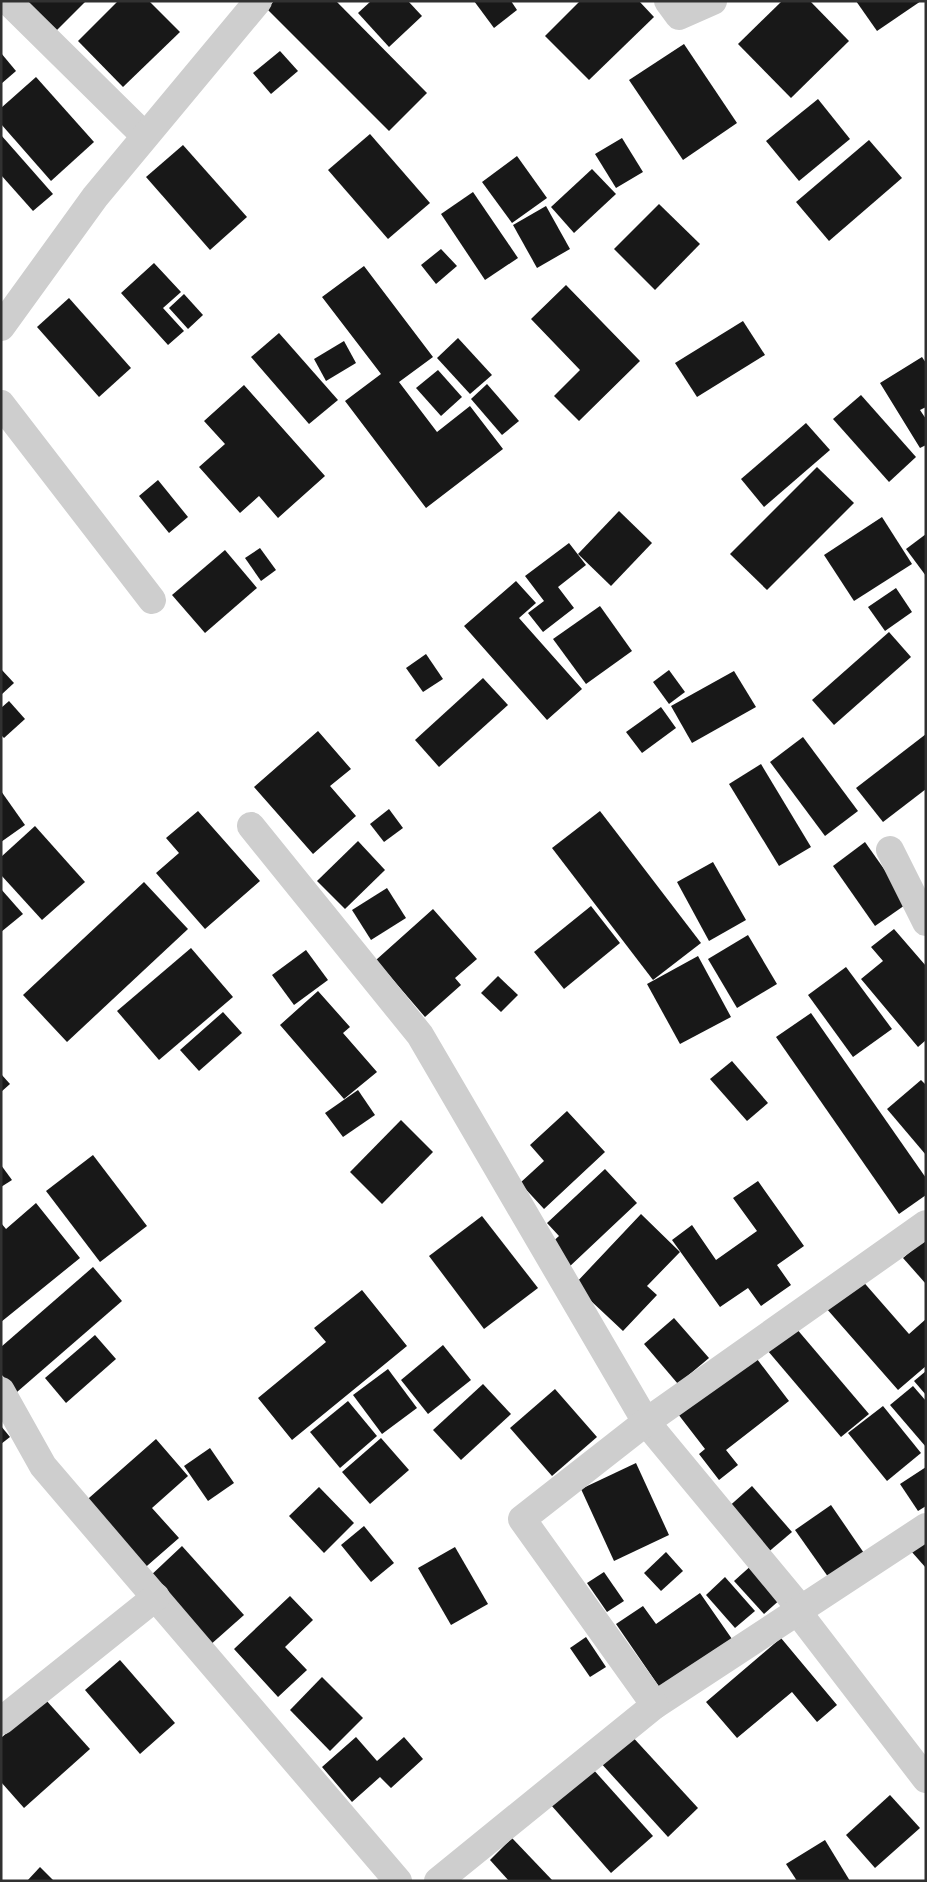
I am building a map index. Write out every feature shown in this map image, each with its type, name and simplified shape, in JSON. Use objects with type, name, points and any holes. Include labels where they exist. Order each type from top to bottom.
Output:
[{"type":"street","points":[[8,1],[146,136]]},
{"type":"street","points":[[1,327],[95,197],[258,1]]},
{"type":"street","points":[[668,1],[679,16],[713,1]]},
{"type":"street","points":[[1,404],[152,600]]},
{"type":"street","points":[[251,826],[420,1036],[646,1422],[800,1608]]},
{"type":"street","points":[[890,850],[926,922]]},
{"type":"street","points":[[655,1705],[522,1519],[646,1422],[926,1224]]},
{"type":"street","points":[[1,1391],[43,1466],[398,1881]]},
{"type":"street","points":[[438,1881],[655,1705],[926,1527]]},
{"type":"street","points":[[1,1721],[156,1597]]},
{"type":"street","points":[[800,1608],[797,1611],[926,1779]]},
{"type":"building","points":[[23,1],[86,1],[54,33]]},
{"type":"building","points":[[118,1],[149,1],[180,32],[123,87],[78,41]]},
{"type":"building","points":[[274,1],[336,1],[427,93],[389,131],[267,9]]},
{"type":"building","points":[[371,1],[408,1],[422,16],[389,47],[358,13]]},
{"type":"building","points":[[474,1],[511,1],[517,10],[494,28]]},
{"type":"building","points":[[580,1],[639,1],[654,17],[589,80],[545,36]]},
{"type":"building","points":[[782,1],[810,1],[849,41],[791,98],[738,44]]},
{"type":"building","points":[[856,1],[921,1],[877,31]]},
{"type":"building","points":[[684,44],[737,123],[683,160],[629,80]]},
{"type":"building","points":[[280,51],[298,71],[271,94],[253,73]]},
{"type":"building","points":[[1,53],[16,71],[1,84]]},
{"type":"building","points":[[36,77],[94,142],[51,181],[1,124],[1,108]]},
{"type":"building","points":[[818,99],[850,139],[799,181],[766,141]]},
{"type":"building","points":[[370,134],[430,203],[388,239],[328,170]]},
{"type":"building","points":[[1,135],[53,194],[33,211],[1,175]]},
{"type":"building","points":[[622,138],[643,172],[616,188],[595,154]]},
{"type":"building","points":[[869,140],[902,178],[829,241],[796,202]]},
{"type":"building","points":[[183,145],[247,217],[210,250],[146,177]]},
{"type":"building","points":[[517,156],[547,198],[512,223],[482,182]]},
{"type":"building","points":[[592,169],[616,194],[574,233],[551,207]]},
{"type":"building","points":[[473,192],[518,258],[485,280],[441,214]]},
{"type":"building","points":[[659,204],[700,244],[655,290],[614,249]]},
{"type":"building","points":[[546,206],[570,249],[537,268],[513,225]]},
{"type":"building","points":[[441,249],[457,266],[436,284],[421,265]]},
{"type":"building","points":[[154,263],[181,292],[163,308],[184,331],[168,345],[121,293]]},
{"type":"building","points":[[364,266],[433,357],[399,382],[437,432],[470,406],[503,449],[426,508],[345,401],[381,374],[322,297]]},
{"type":"building","points":[[566,285],[640,361],[579,421],[554,396],[580,370],[531,319]]},
{"type":"building","points":[[184,294],[203,315],[188,329],[169,308]]},
{"type":"building","points":[[69,298],[131,368],[99,397],[37,327]]},
{"type":"building","points":[[743,321],[765,355],[697,397],[675,363]]},
{"type":"building","points":[[279,333],[338,400],[309,424],[251,357]]},
{"type":"building","points":[[458,338],[492,375],[470,394],[437,358]]},
{"type":"building","points":[[344,341],[356,363],[326,381],[314,359]]},
{"type":"building","points":[[922,357],[926,363],[926,407],[920,410],[926,419],[926,445],[920,448],[880,383]]},
{"type":"building","points":[[438,370],[462,397],[441,416],[416,388]]},
{"type":"building","points":[[487,384],[519,421],[502,435],[471,399]]},
{"type":"building","points":[[244,385],[325,476],[278,518],[259,496],[240,513],[199,467],[225,444],[204,421]]},
{"type":"building","points":[[861,395],[916,457],[889,482],[833,419]]},
{"type":"building","points":[[806,423],[830,450],[764,507],[741,479]]},
{"type":"building","points":[[817,467],[854,503],[767,590],[730,554]]},
{"type":"building","points":[[158,480],[188,517],[169,533],[139,496]]},
{"type":"building","points":[[619,511],[652,543],[611,586],[578,554]]},
{"type":"building","points":[[882,517],[912,564],[854,601],[824,555]]},
{"type":"building","points":[[926,534],[926,576],[906,549]]},
{"type":"building","points":[[569,543],[586,565],[558,587],[574,608],[543,632],[528,613],[544,601],[525,576]]},
{"type":"building","points":[[260,548],[276,570],[261,581],[245,558]]},
{"type":"building","points":[[225,550],[257,588],[205,633],[172,595]]},
{"type":"building","points":[[516,581],[536,603],[519,618],[582,689],[547,720],[464,626]]},
{"type":"building","points":[[896,588],[912,612],[885,631],[868,607]]},
{"type":"building","points":[[600,606],[632,651],[586,684],[553,639]]},
{"type":"building","points":[[889,632],[911,657],[834,725],[812,700]]},
{"type":"building","points":[[426,654],[443,679],[423,692],[406,668]]},
{"type":"building","points":[[1,669],[14,683],[1,695]]},
{"type":"building","points":[[669,670],[685,692],[669,704],[653,682]]},
{"type":"building","points":[[734,671],[756,707],[692,743],[671,706]]},
{"type":"building","points":[[483,678],[508,705],[439,767],[415,740]]},
{"type":"building","points":[[9,701],[25,719],[4,738],[1,735],[1,708]]},
{"type":"building","points":[[661,707],[676,728],[642,753],[626,732]]},
{"type":"building","points":[[318,731],[351,769],[330,786],[356,816],[313,854],[254,787]]},
{"type":"building","points":[[926,734],[926,789],[883,822],[856,788]]},
{"type":"building","points":[[803,737],[858,811],[825,836],[770,762]]},
{"type":"building","points":[[761,764],[811,847],[779,866],[729,784]]},
{"type":"building","points":[[1,791],[25,825],[1,842]]},
{"type":"building","points":[[389,809],[403,828],[384,842],[370,824]]},
{"type":"building","points":[[198,811],[260,881],[205,929],[156,873],[179,853],[166,838]]},
{"type":"building","points":[[600,811],[701,943],[653,980],[552,848]]},
{"type":"building","points":[[35,826],[85,882],[42,920],[1,875],[1,857]]},
{"type":"building","points":[[358,841],[385,870],[345,909],[317,881]]},
{"type":"building","points":[[865,842],[908,903],[875,926],[833,866]]},
{"type":"building","points":[[713,862],[746,920],[709,941],[677,882]]},
{"type":"building","points":[[144,882],[188,929],[67,1042],[23,995]]},
{"type":"building","points":[[387,888],[406,918],[371,940],[352,910]]},
{"type":"building","points":[[1,889],[23,914],[1,932]]},
{"type":"building","points":[[591,906],[620,943],[564,989],[534,952]]},
{"type":"building","points":[[433,909],[477,959],[455,978],[461,985],[425,1017],[376,960]]},
{"type":"building","points":[[894,929],[926,966],[926,1040],[918,1047],[861,979],[883,961],[871,947]]},
{"type":"building","points":[[748,935],[777,984],[737,1008],[708,959]]},
{"type":"building","points":[[191,948],[233,997],[159,1060],[117,1011]]},
{"type":"building","points":[[306,950],[328,980],[294,1005],[272,975]]},
{"type":"building","points":[[698,956],[731,1017],[680,1044],[647,984]]},
{"type":"building","points":[[846,967],[892,1029],[853,1057],[808,995]]},
{"type":"building","points":[[498,976],[518,995],[501,1012],[481,993]]},
{"type":"building","points":[[318,991],[350,1027],[343,1033],[377,1072],[344,1099],[280,1025]]},
{"type":"building","points":[[223,1012],[242,1033],[199,1071],[180,1050]]},
{"type":"building","points":[[811,1013],[926,1178],[926,1195],[899,1214],[776,1037]]},
{"type":"building","points":[[732,1061],[768,1103],[747,1121],[710,1079]]},
{"type":"building","points":[[1,1074],[10,1084],[1,1092]]},
{"type":"building","points":[[921,1080],[926,1085],[926,1155],[887,1109]]},
{"type":"building","points":[[358,1090],[375,1115],[343,1137],[325,1113]]},
{"type":"building","points":[[567,1111],[605,1152],[544,1209],[520,1183],[544,1161],[530,1145]]},
{"type":"building","points":[[401,1120],[433,1152],[382,1204],[350,1172]]},
{"type":"building","points":[[93,1155],[147,1226],[100,1262],[46,1191]]},
{"type":"building","points":[[1,1165],[12,1180],[1,1187]]},
{"type":"building","points":[[605,1169],[637,1203],[568,1268],[548,1246],[559,1236],[547,1223]]},
{"type":"building","points":[[758,1181],[804,1246],[777,1265],[791,1285],[761,1306],[748,1288],[720,1307],[672,1240],[692,1225],[716,1260],[757,1231],[733,1198]]},
{"type":"building","points":[[36,1203],[80,1258],[1,1322],[1,1223],[6,1229]]},
{"type":"building","points":[[641,1214],[680,1252],[647,1286],[657,1295],[623,1331],[574,1285]]},
{"type":"building","points":[[482,1216],[538,1288],[484,1329],[429,1256]]},
{"type":"building","points":[[926,1238],[926,1284],[903,1258]]},
{"type":"building","points":[[93,1267],[122,1301],[17,1392],[1,1374],[1,1347]]},
{"type":"building","points":[[860,1278],[909,1334],[926,1319],[926,1366],[898,1390],[826,1308]]},
{"type":"building","points":[[362,1290],[407,1346],[292,1440],[258,1398],[326,1342],[314,1328]]},
{"type":"building","points":[[674,1318],[709,1358],[678,1384],[644,1344]]},
{"type":"building","points":[[790,1321],[869,1414],[841,1437],[762,1344]]},
{"type":"building","points":[[95,1335],[116,1359],[66,1403],[45,1378]]},
{"type":"building","points":[[443,1345],[471,1380],[428,1414],[401,1380]]},
{"type":"building","points":[[754,1355],[789,1401],[726,1450],[738,1465],[719,1480],[699,1454],[705,1449],[678,1414]]},
{"type":"building","points":[[388,1369],[417,1408],[382,1434],[353,1395]]},
{"type":"building","points":[[926,1371],[926,1395],[914,1381]]},
{"type":"building","points":[[483,1384],[511,1414],[461,1460],[433,1430]]},
{"type":"building","points":[[913,1386],[926,1401],[926,1447],[890,1405]]},
{"type":"building","points":[[555,1389],[597,1437],[552,1476],[510,1428]]},
{"type":"building","points":[[348,1401],[377,1436],[340,1468],[310,1432]]},
{"type":"building","points":[[883,1406],[921,1453],[887,1481],[848,1433]]},
{"type":"building","points":[[1,1426],[10,1437],[1,1444]]},
{"type":"building","points":[[381,1438],[409,1470],[370,1504],[342,1472]]},
{"type":"building","points":[[156,1439],[188,1476],[152,1508],[179,1538],[140,1572],[81,1505]]},
{"type":"building","points":[[210,1448],[234,1483],[208,1501],[184,1466]]},
{"type":"building","points":[[636,1463],[669,1535],[614,1561],[581,1489]]},
{"type":"building","points":[[926,1467],[926,1506],[918,1511],[900,1484]]},
{"type":"building","points":[[752,1486],[792,1532],[766,1554],[726,1509]]},
{"type":"building","points":[[319,1487],[354,1523],[324,1553],[289,1516]]},
{"type":"building","points":[[831,1505],[866,1556],[831,1581],[795,1530]]},
{"type":"building","points":[[364,1526],[394,1563],[371,1582],[341,1545]]},
{"type":"building","points":[[926,1538],[926,1568],[911,1551]]},
{"type":"building","points":[[182,1546],[244,1615],[209,1646],[148,1578]]},
{"type":"building","points":[[455,1547],[488,1604],[451,1625],[418,1568]]},
{"type":"building","points":[[666,1552],[683,1571],[661,1591],[644,1573]]},
{"type":"building","points":[[753,1564],[783,1597],[764,1614],[734,1581]]},
{"type":"building","points":[[604,1572],[624,1601],[607,1612],[587,1583]]},
{"type":"building","points":[[725,1577],[755,1611],[735,1628],[706,1595]]},
{"type":"building","points":[[700,1593],[732,1639],[660,1688],[616,1624],[643,1606],[656,1624]]},
{"type":"building","points":[[290,1596],[313,1620],[285,1647],[307,1670],[278,1697],[234,1649]]},
{"type":"building","points":[[586,1637],[606,1667],[590,1677],[570,1648]]},
{"type":"building","points":[[781,1638],[837,1705],[817,1722],[792,1692],[737,1738],[706,1702]]},
{"type":"building","points":[[120,1660],[175,1723],[140,1754],[85,1690]]},
{"type":"building","points":[[322,1677],[363,1718],[330,1751],[290,1710]]},
{"type":"building","points":[[45,1699],[90,1749],[24,1808],[1,1782],[1,1738]]},
{"type":"building","points":[[629,1733],[698,1808],[668,1837],[599,1761]]},
{"type":"building","points":[[356,1737],[377,1761],[404,1737],[423,1759],[391,1788],[380,1777],[352,1802],[322,1767]]},
{"type":"building","points":[[592,1768],[653,1836],[611,1873],[551,1805]]},
{"type":"building","points":[[890,1795],[920,1828],[875,1868],[846,1835]]},
{"type":"building","points":[[512,1838],[553,1881],[509,1881],[490,1860]]},
{"type":"building","points":[[825,1840],[850,1881],[797,1881],[786,1864]]},
{"type":"building","points":[[40,1867],[54,1881],[27,1881]]}]
